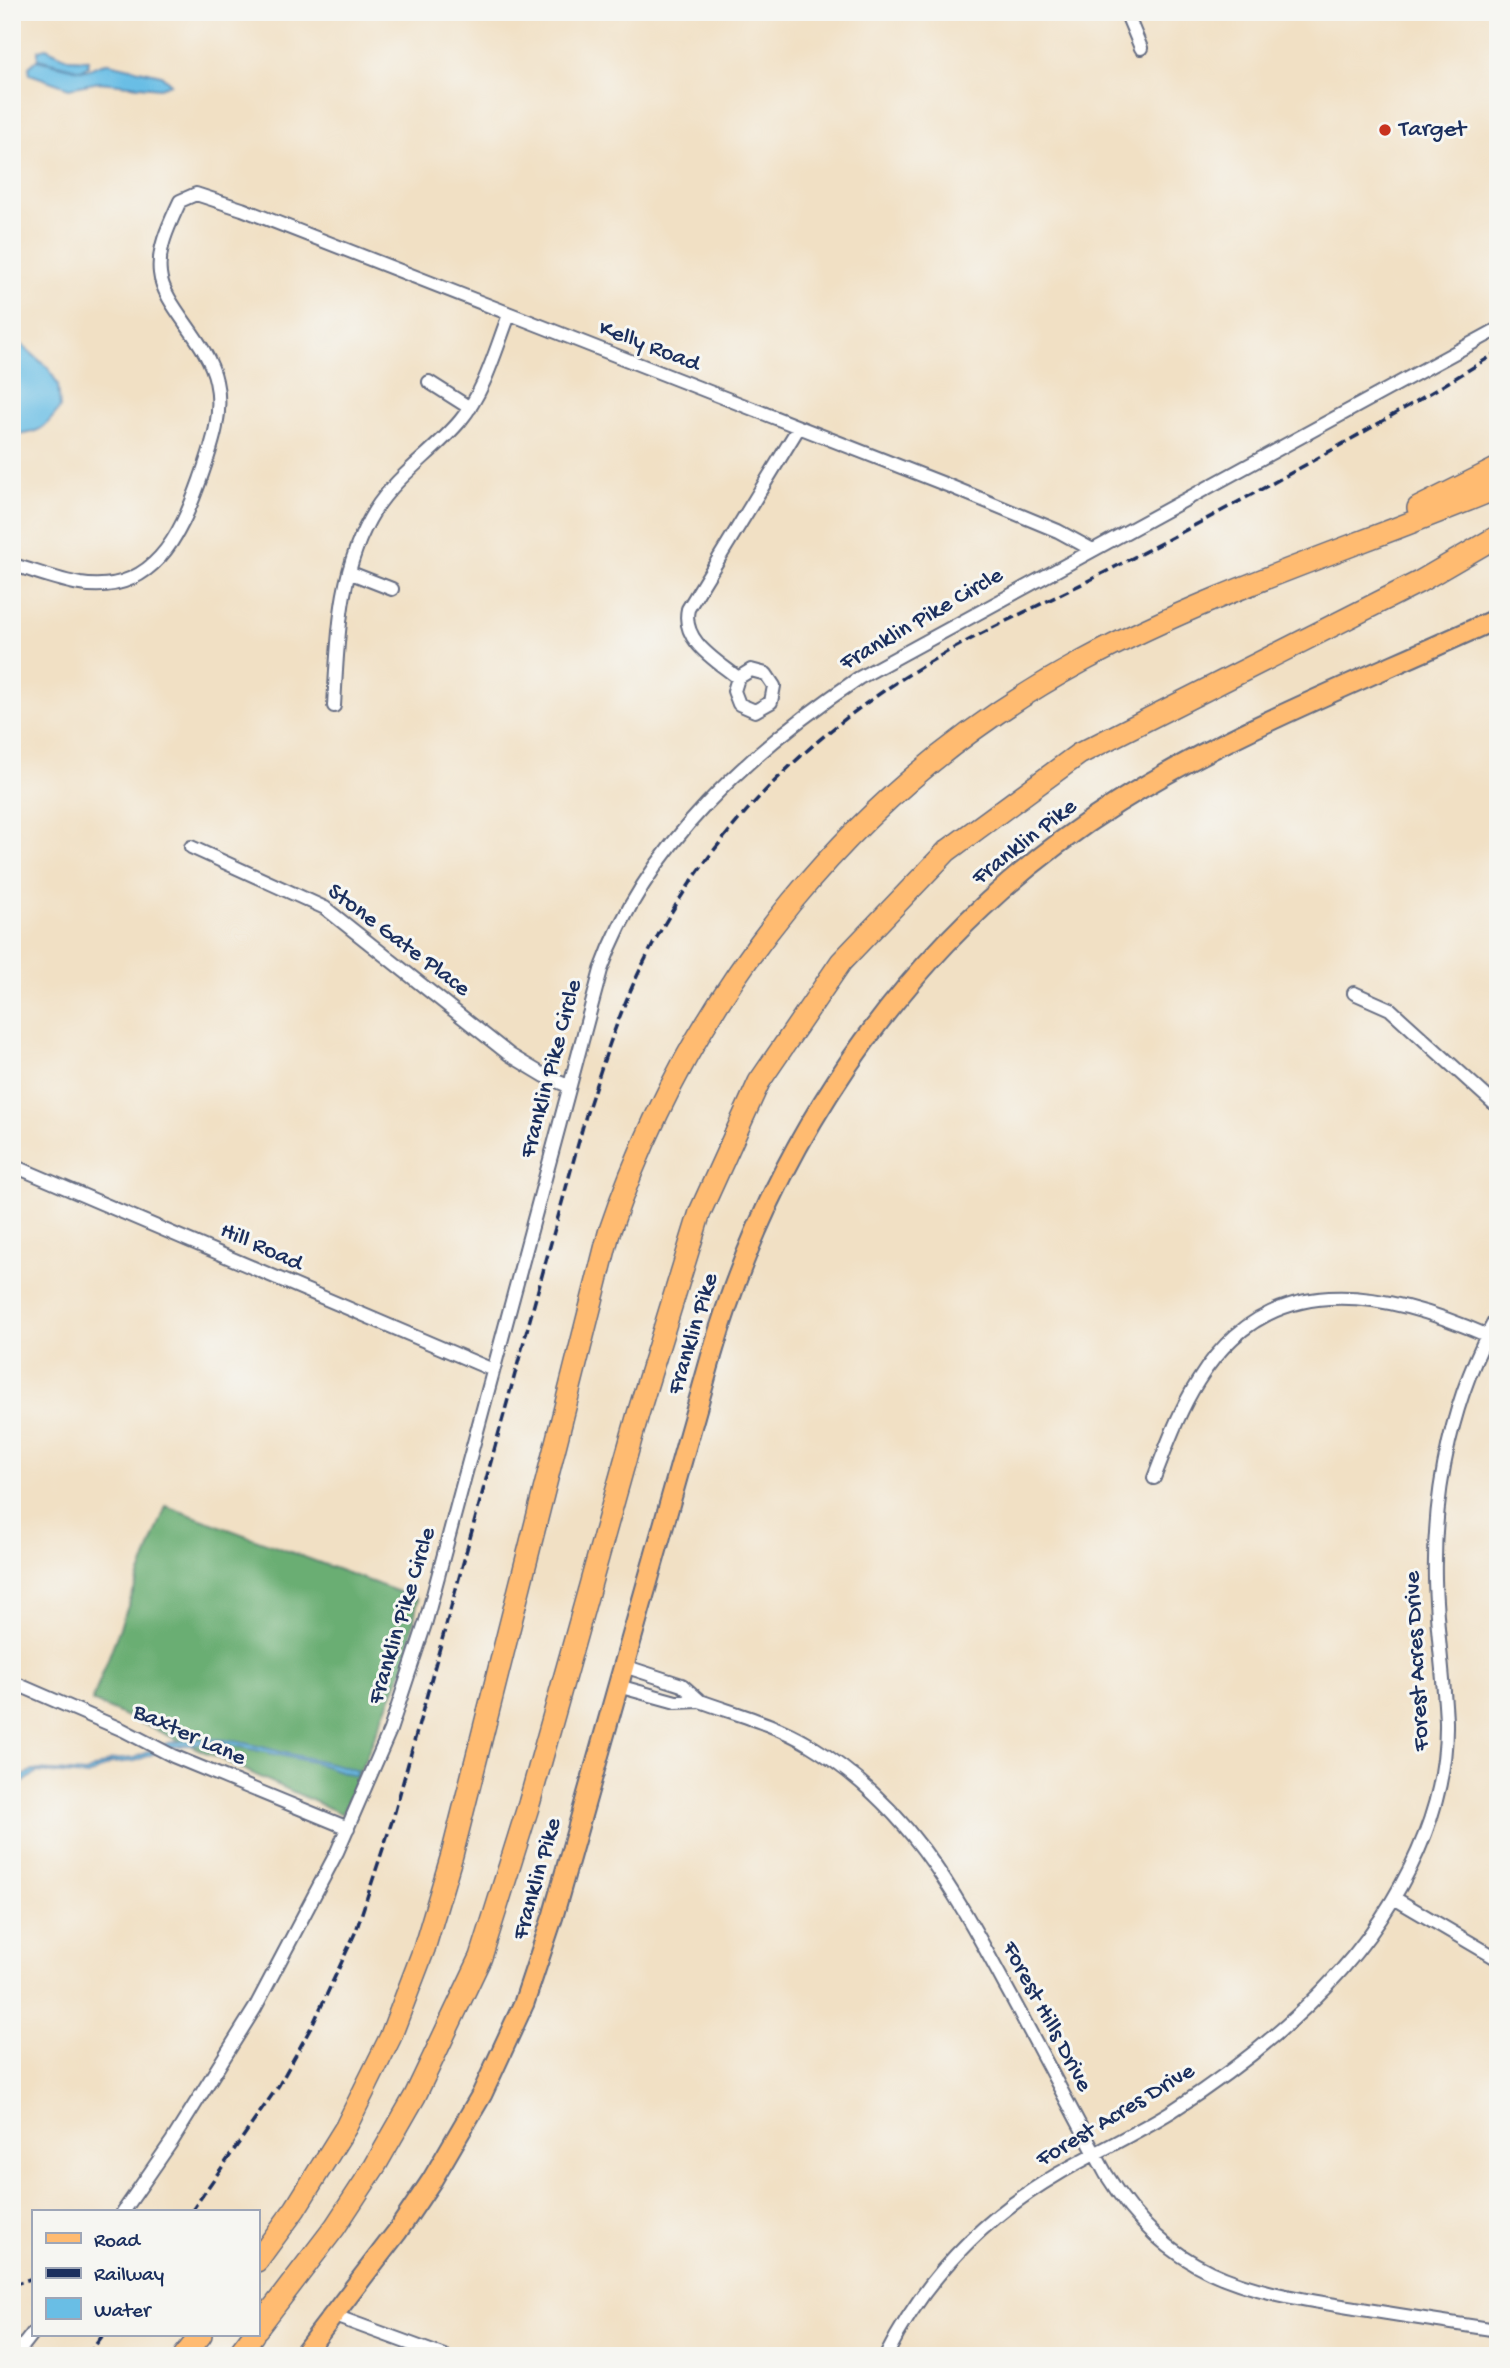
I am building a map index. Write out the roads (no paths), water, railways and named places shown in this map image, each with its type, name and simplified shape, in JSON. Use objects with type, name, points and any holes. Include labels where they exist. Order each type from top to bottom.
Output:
[{"type":"highway","points":[[1334,551],[1498,468]]},
{"type":"highway","points":[[259,2258],[295,2209],[346,2127],[381,2057],[412,1984],[452,1855],[604,1251],[644,1141],[678,1071],[712,1011],[761,939],[837,849],[893,795],[968,734],[1050,679],[1120,642],[1334,551],[1498,488]]},
{"type":"highway","points":[[259,2326],[335,2227],[374,2165],[415,2096],[481,1956],[529,1804],[634,1427],[700,1212],[759,1082],[841,961],[947,851],[1079,754],[1419,582],[1498,536]]},
{"type":"highway","points":[[184,2356],[200,2336]]},
{"type":"highway","points":[[237,2356],[252,2336]]},
{"type":"main road","name":"Franklin Pike","points":[[302,2356],[422,2195],[470,2118],[501,2056],[544,1946],[714,1346],[755,1231],[784,1170],[824,1100],[902,992],[962,926],[1001,890],[1084,825],[1118,803],[1246,734],[1498,618]]},
{"type":"street","points":[[1126,12],[1141,48]]},
{"type":"street","name":"Kelly Road","points":[[13,565],[81,584],[107,583],[152,565],[167,552],[181,531],[214,438],[219,409],[211,363],[193,330],[166,291],[160,271],[167,233],[180,201],[189,195],[204,196],[242,209],[799,427],[1058,531],[1091,549]]},
{"type":"street","points":[[334,706],[338,622],[364,533],[380,502],[470,408],[509,315]]},
{"type":"street","name":"Franklin Pike Circle","points":[[124,2210],[226,2058],[282,1958],[348,1828],[413,1668],[598,979],[615,935],[667,854],[731,778],[780,734],[859,678],[1498,329]]},
{"type":"street","points":[[429,382],[470,408]]},
{"type":"street","points":[[738,678],[692,637],[687,622],[688,609],[799,427]]},
{"type":"street","points":[[351,573],[392,589]]},
{"type":"street","name":"Stone Gate Place","points":[[191,848],[325,908],[510,1055],[568,1086]]},
{"type":"street","points":[[1354,993],[1390,1009],[1498,1107]]},
{"type":"street","name":"Hill Road","points":[[12,1165],[494,1370]]},
{"type":"street","points":[[1154,1478],[1198,1381],[1236,1337],[1276,1310],[1325,1297],[1370,1298],[1428,1312],[1486,1335]]},
{"type":"street","name":"Forest Acres Drive","points":[[886,2356],[919,2297],[969,2241],[1012,2204],[1199,2093],[1276,2032],[1335,1977],[1394,1898],[1425,1835],[1442,1774],[1446,1725],[1435,1592],[1437,1526],[1451,1436],[1486,1335],[1498,1315]]},
{"type":"street","name":"Forest Hills Drive","points":[[624,1666],[682,1685],[700,1701]]},
{"type":"street","name":"Baxter Lane","points":[[12,1682],[165,1752],[348,1828]]},
{"type":"street","name":"Forest Hills Drive","points":[[618,1686],[676,1702],[700,1701],[760,1722],[808,1744],[864,1787],[916,1837],[957,1898],[1119,2195],[1145,2226],[1178,2254],[1234,2284],[1276,2295],[1498,2330]]},
{"type":"street","points":[[1394,1898],[1498,1959]]},
{"type":"street","points":[[332,2315],[444,2356]]},
{"type":"street","points":[[15,2356],[32,2334]]},
{"type":"water","points":[[46,48],[69,59],[88,60],[88,66],[81,70],[109,63],[161,75],[171,84],[160,88],[99,82],[69,88],[30,74],[29,67],[37,60],[80,70],[38,59],[38,50]]},
{"type":"water","points":[[12,336],[49,369],[58,385],[60,408],[40,429],[12,436]]},
{"type":"water","points":[[203,1739],[247,1744],[357,1771],[355,1776],[313,1762],[217,1742],[170,1747],[135,1761],[112,1763],[88,1776],[37,1772],[12,1791],[12,1784],[33,1770],[86,1773],[112,1760],[134,1758],[168,1743]]},
{"type":"railway","points":[[192,2210],[279,2085],[314,2022],[356,1931],[394,1815],[586,1115],[610,1042],[640,970],[666,921],[696,875],[765,791],[804,753],[846,718],[891,686],[960,645],[1260,490],[1404,409],[1498,352]]},
{"type":"railway","points":[[12,2285],[32,2278]]},
{"type":"railway","points":[[87,2356],[102,2336]]},
{"type":"place","name":"Target","points":[[1385,130]]}]
